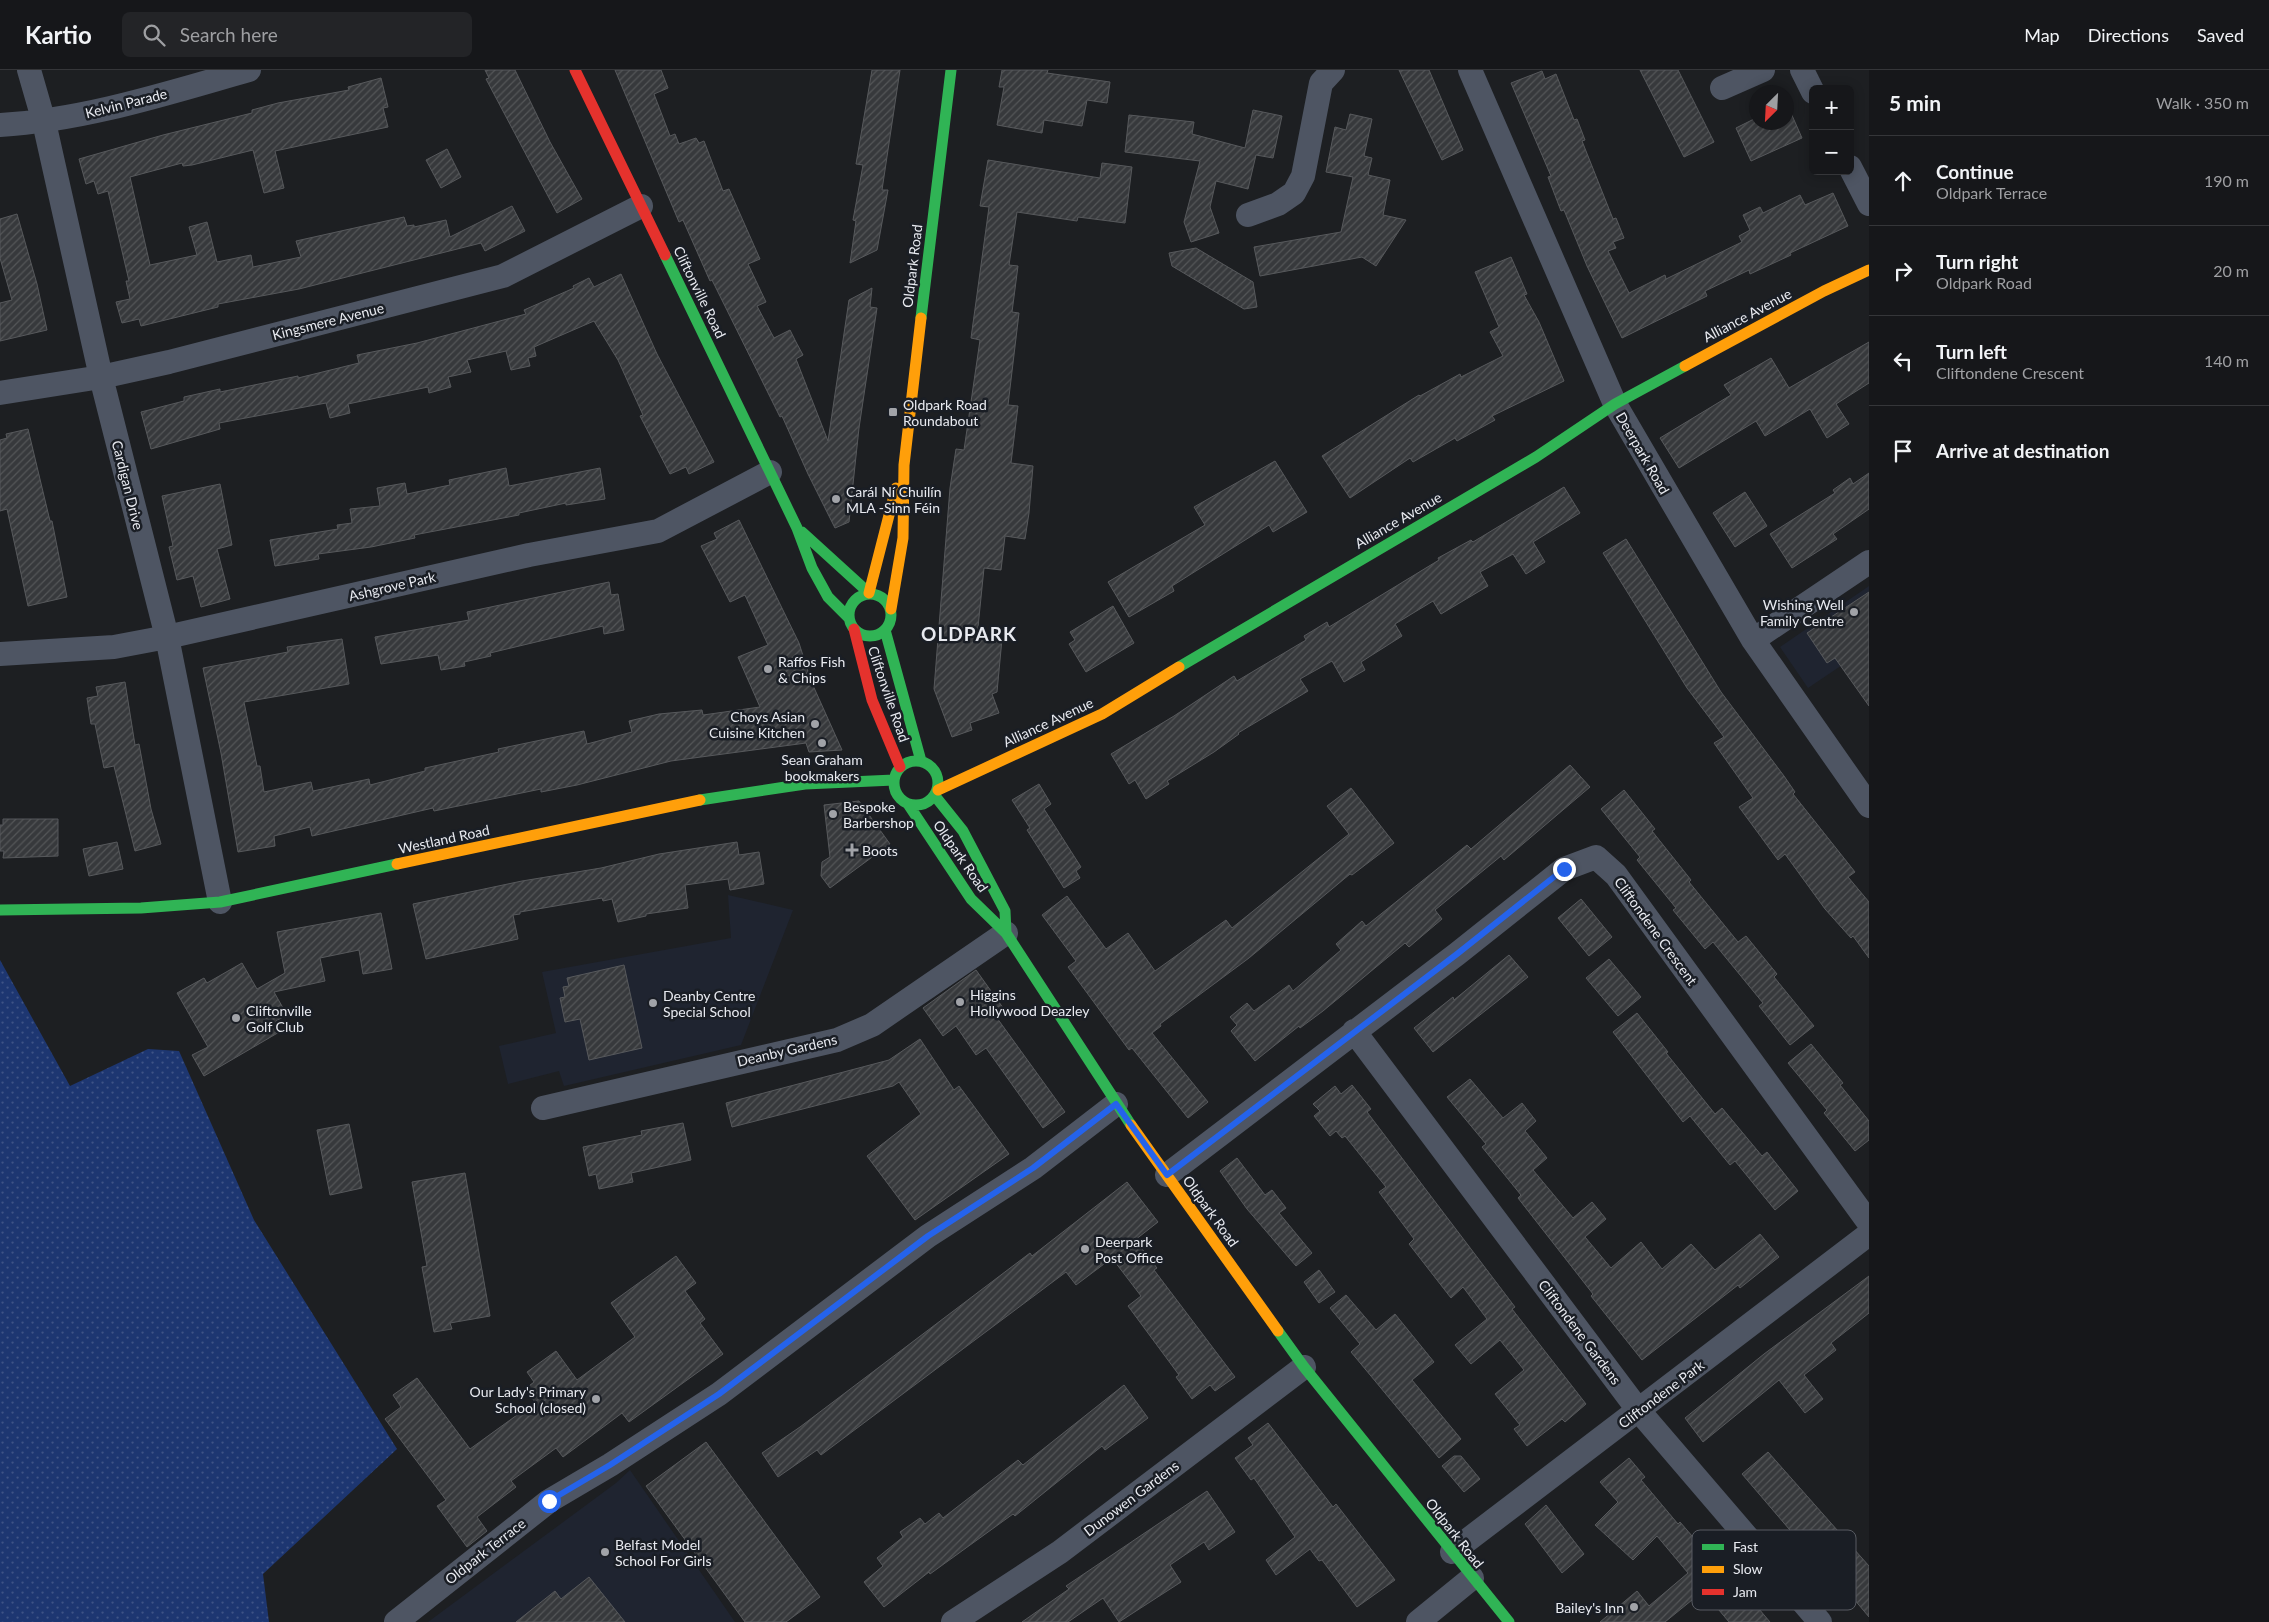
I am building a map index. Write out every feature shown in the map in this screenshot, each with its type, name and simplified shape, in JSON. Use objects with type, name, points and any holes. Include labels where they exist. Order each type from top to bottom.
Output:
[{"type":"street","name":"Cardigan Drive","points":[[29,70],[44,122],[100,378],[167,637],[220,902]]},
{"type":"street","name":"Kelvin Parade","points":[[0,125],[44,122],[146,99],[249,70]]},
{"type":"street","name":"Cliftonville Road","points":[[575,70],[797,528],[812,568],[828,597],[848,617]]},
{"type":"street","name":"Oldpark Road","points":[[890,609],[902,549],[906,509],[904,465],[951,70]]},
{"type":"street","points":[[1248,215],[1278,204],[1294,193],[1303,176],[1321,83],[1333,70]]},
{"type":"street","name":"Deerpark Road","points":[[1470,70],[1615,404],[1753,640],[1869,806]]},
{"type":"street","points":[[1722,88],[1763,70]]},
{"type":"street","points":[[1802,70],[1810,85]]},
{"type":"street","points":[[1854,175],[1869,204]]},
{"type":"street","name":"Kingsmere Avenue","points":[[0,393],[100,378],[503,276],[641,206]]},
{"type":"street","name":"Alliance Avenue","points":[[936,793],[1102,714],[1258,619],[1536,457],[1615,404],[1824,291],[1869,270]]},
{"type":"street","name":"Oldpark Road","points":[[869,594],[891,503],[904,465]]},
{"type":"street","name":"Ashgrove Park","points":[[0,654],[114,647],[167,637],[529,554],[658,531],[770,472]]},
{"type":"street","name":"Cliftonville Road","points":[[797,528],[869,594]]},
{"type":"street","points":[[1753,640],[1869,562]]},
{"type":"street","points":[[885,630],[872,636],[859,634],[848,617],[851,604],[856,599],[869,594],[882,598],[890,609],[891,617],[885,630],[921,761]]},
{"type":"street","name":"Cliftonville Road","points":[[854,629],[857,648],[887,742],[900,767]]},
{"type":"street","points":[[921,761],[934,769],[939,782],[936,793],[924,805],[908,804],[897,795],[894,780],[900,767],[907,763],[921,761]]},
{"type":"street","name":"Westland Road","points":[[0,910],[141,908],[220,902],[655,809],[729,795],[805,784],[894,780]]},
{"type":"street","points":[[936,793],[963,831],[1005,911],[1006,933]]},
{"type":"street","name":"Oldpark Road","points":[[908,804],[971,899],[1006,933],[1116,1104],[1304,1367],[1509,1622]]},
{"type":"street","name":"Cliftondene Crescent","points":[[1167,1175],[1457,954],[1564,869],[1596,857],[1616,875],[1869,1223]]},
{"type":"street","name":"Deanby Gardens","points":[[543,1108],[837,1040],[872,1025],[1006,933]]},
{"type":"street","name":"Cliftondene Gardens","points":[[1354,1031],[1639,1411],[1741,1530]]},
{"type":"street","name":"Oldpark Terrace","points":[[396,1622],[549,1501],[610,1465],[719,1394],[928,1236],[1033,1168],[1116,1104]]},
{"type":"street","name":"Cliftondene Park","points":[[1452,1552],[1869,1234]]},
{"type":"street","name":"Dunowen Gardens","points":[[953,1622],[1060,1552],[1304,1367]]},
{"type":"street","points":[[1418,1622],[1472,1578]]},
{"type":"street","name":"Cliftondene Gardens","points":[[1810,1610],[1820,1622]]},
{"type":"shaded area","points":[[1869,586],[1869,647],[1808,688],[1780,647]]},
{"type":"shaded area","name":"Deanby Centre Special School","points":[[728,895],[793,910],[741,1045],[564,1086],[559,1071],[508,1084],[499,1046],[556,1033],[542,972],[731,938]]},
{"type":"shaded area","points":[[0,960],[70,1086],[148,1049],[179,1051],[254,1220],[397,1449],[263,1574],[269,1622],[0,1622]]},
{"type":"shaded area","name":"Belfast Model School For Girls","points":[[630,1470],[735,1622],[428,1622],[616,1483]]},
{"type":"building","points":[[485,70],[515,70],[550,142],[582,199],[557,213],[486,79],[489,78]]},
{"type":"building","points":[[615,70],[661,70],[668,88],[654,94],[670,136],[675,134],[679,144],[696,138],[699,143],[704,141],[723,191],[729,189],[760,259],[748,264],[766,302],[757,306],[774,338],[790,330],[803,355],[796,359],[828,441],[849,300],[872,288],[870,307],[877,308],[859,428],[849,522],[835,528],[782,416],[780,417],[712,280],[710,281],[683,220],[679,222]]},
{"type":"building","points":[[872,70],[900,70],[882,190],[888,190],[877,250],[850,263],[856,221],[853,220],[863,165],[856,164]]},
{"type":"building","points":[[1002,70],[1048,70],[1047,73],[1110,82],[1107,103],[1087,100],[1082,126],[1044,120],[1042,133],[997,125],[1004,87],[999,87]]},
{"type":"building","points":[[1399,70],[1429,70],[1463,150],[1442,160]]},
{"type":"building","points":[[1640,70],[1678,70],[1714,142],[1684,157]]},
{"type":"building","points":[[1542,71],[1545,79],[1556,74],[1574,120],[1577,119],[1585,140],[1582,141],[1613,219],[1616,218],[1624,238],[1613,242],[1616,248],[1608,251],[1629,293],[1665,275],[1666,279],[1742,242],[1739,236],[1750,230],[1743,215],[1760,207],[1763,213],[1800,195],[1805,205],[1833,193],[1848,226],[1750,274],[1749,270],[1705,291],[1707,296],[1622,338],[1587,266],[1564,210],[1561,211],[1548,177],[1551,176],[1511,83]]},
{"type":"building","points":[[381,78],[388,107],[383,108],[388,127],[275,151],[284,188],[264,193],[253,150],[192,165],[183,166],[182,163],[130,177],[150,265],[197,255],[189,227],[207,222],[217,262],[251,255],[253,267],[301,257],[296,241],[404,217],[407,226],[414,225],[414,227],[446,220],[450,237],[512,206],[525,231],[485,251],[481,243],[299,289],[218,304],[218,307],[141,326],[139,319],[122,323],[116,302],[130,299],[126,281],[129,281],[108,191],[98,194],[94,181],[86,184],[79,159],[163,135],[252,113],[252,110],[278,103],[349,90],[348,87]]},
{"type":"building","points":[[1253,110],[1282,116],[1273,158],[1256,155],[1248,189],[1216,181],[1210,207],[1219,233],[1191,242],[1184,222],[1200,161],[1125,152],[1129,115],[1194,122],[1192,134],[1245,148]]},
{"type":"building","points":[[1350,114],[1372,119],[1364,156],[1372,158],[1368,175],[1390,180],[1383,215],[1406,220],[1376,266],[1362,257],[1260,276],[1254,247],[1341,232],[1353,177],[1326,172],[1335,127],[1346,130]]},
{"type":"building","points":[[1794,120],[1802,138],[1751,161],[1736,128],[1749,122],[1749,130],[1794,130]]},
{"type":"building","points":[[447,149],[461,177],[441,188],[426,160]]},
{"type":"building","points":[[988,160],[1100,178],[1102,163],[1132,167],[1125,223],[1078,217],[1077,221],[1017,212],[1009,265],[1018,266],[1012,312],[1019,313],[1008,405],[1018,406],[1011,463],[1033,466],[1029,513],[1025,539],[1005,536],[1001,570],[984,568],[977,637],[1002,639],[997,692],[992,694],[999,713],[970,723],[972,730],[952,737],[934,689],[950,488],[956,449],[964,450],[980,340],[971,338],[989,207],[980,206]]},
{"type":"building","points":[[17,214],[37,284],[47,330],[0,341],[0,303],[12,300],[0,258],[0,219]]},
{"type":"building","points":[[1196,248],[1253,282],[1257,307],[1244,309],[1172,266],[1169,253]]},
{"type":"building","points":[[1511,257],[1527,294],[1524,295],[1539,322],[1564,381],[1492,416],[1495,420],[1457,441],[1455,438],[1413,462],[1410,458],[1350,498],[1322,456],[1419,395],[1460,374],[1461,377],[1503,356],[1490,332],[1499,327],[1475,272]]},
{"type":"building","points":[[621,274],[657,354],[714,462],[689,474],[686,467],[670,474],[640,416],[643,415],[618,360],[594,321],[534,347],[536,356],[528,358],[530,366],[511,370],[506,351],[467,360],[471,372],[448,377],[451,387],[429,393],[428,387],[348,404],[350,413],[330,418],[326,403],[219,423],[220,429],[151,449],[141,412],[184,401],[184,397],[220,389],[220,392],[298,376],[298,378],[359,363],[357,355],[417,343],[526,314],[524,310],[574,288],[573,286],[589,278],[594,287]]},
{"type":"building","points":[[1869,342],[1869,383],[1836,404],[1849,424],[1827,438],[1810,409],[1765,436],[1756,421],[1679,468],[1660,438],[1731,395],[1724,385],[1771,358],[1789,388]]},
{"type":"building","points":[[28,429],[50,521],[52,521],[67,597],[28,606],[7,509],[0,511],[0,440],[7,438],[6,434]]},
{"type":"building","points":[[1275,461],[1307,512],[1273,532],[1269,525],[1172,586],[1174,591],[1129,617],[1108,582],[1205,525],[1194,507]]},
{"type":"building","points":[[506,468],[509,486],[600,468],[605,499],[566,505],[566,503],[519,513],[519,515],[414,535],[415,538],[371,547],[318,554],[319,559],[275,566],[270,540],[338,529],[337,525],[352,523],[350,509],[380,506],[377,488],[405,483],[407,494],[450,485],[449,480]]},
{"type":"building","points":[[1869,473],[1869,509],[1833,534],[1837,539],[1792,568],[1770,534],[1835,493],[1833,490],[1850,478],[1853,484]]},
{"type":"building","points":[[220,484],[232,545],[217,549],[230,599],[201,607],[193,576],[177,580],[169,547],[173,546],[162,496]]},
{"type":"building","points":[[1564,487],[1580,513],[1533,542],[1545,562],[1526,574],[1513,554],[1480,572],[1488,586],[1441,614],[1433,601],[1395,624],[1402,636],[1361,662],[1365,670],[1344,682],[1332,661],[1300,679],[1308,691],[1238,733],[1214,752],[1167,781],[1169,784],[1146,799],[1135,780],[1129,784],[1111,754],[1174,716],[1234,676],[1237,681],[1306,640],[1304,636],[1327,622],[1329,627],[1439,560],[1438,558],[1471,540],[1473,542]]},
{"type":"building","points":[[1745,492],[1767,526],[1735,547],[1713,513]]},
{"type":"building","points":[[739,520],[799,643],[811,681],[842,750],[809,752],[806,743],[671,761],[577,785],[541,792],[541,789],[434,811],[433,808],[312,836],[310,827],[274,836],[275,846],[238,852],[221,753],[203,668],[288,652],[287,647],[342,639],[349,684],[244,702],[257,766],[260,766],[264,792],[311,782],[313,791],[369,779],[370,785],[425,771],[425,768],[499,752],[498,749],[584,731],[587,744],[632,732],[629,721],[659,714],[702,710],[703,715],[760,707],[738,657],[768,645],[745,595],[730,602],[701,546],[717,539],[714,533]]},
{"type":"building","points":[[1626,539],[1721,692],[1784,776],[1795,792],[1793,794],[1855,872],[1848,877],[1869,902],[1869,958],[1853,936],[1851,938],[1825,909],[1785,854],[1778,860],[1739,807],[1753,798],[1714,743],[1724,737],[1687,688],[1603,553]]},
{"type":"building","points":[[609,582],[611,595],[618,594],[624,630],[604,634],[603,626],[490,653],[491,656],[464,662],[465,666],[441,670],[438,655],[381,664],[375,637],[469,620],[467,612]]},
{"type":"building","name":"Wishing Well Family Centre","points":[[1869,592],[1869,706],[1835,658],[1827,663],[1807,633]]},
{"type":"building","points":[[1113,606],[1134,643],[1086,672],[1069,644],[1075,640],[1070,632]]},
{"type":"building","points":[[125,682],[135,745],[139,744],[151,809],[161,844],[135,851],[114,766],[104,768],[95,724],[91,724],[87,698],[98,696],[96,687]]},
{"type":"building","points":[[1570,765],[1590,787],[1504,860],[1501,856],[1435,910],[1442,919],[1409,947],[1405,943],[1323,1011],[1300,1028],[1299,1026],[1255,1061],[1231,1031],[1237,1025],[1230,1017],[1247,1003],[1254,1011],[1289,985],[1293,991],[1341,950],[1336,944],[1362,921],[1366,926],[1467,845],[1471,849]]},
{"type":"building","points":[[1039,784],[1051,804],[1044,809],[1081,867],[1076,871],[1080,878],[1064,888],[1027,830],[1030,828],[1012,800]]},
{"type":"building","points":[[1351,788],[1394,843],[1352,875],[1350,874],[1249,958],[1160,1024],[1161,1026],[1152,1033],[1208,1102],[1188,1118],[1132,1048],[1129,1050],[1068,967],[1076,961],[1042,915],[1067,896],[1106,949],[1128,933],[1155,971],[1226,920],[1232,928],[1349,834],[1327,806]]},
{"type":"building","points":[[1624,790],[1655,829],[1652,831],[1691,880],[1689,882],[1738,942],[1746,936],[1777,974],[1774,977],[1814,1026],[1790,1045],[1759,1006],[1763,1003],[1713,942],[1705,949],[1673,910],[1676,908],[1637,860],[1640,857],[1601,809]]},
{"type":"building","name":"Boots","points":[[859,801],[890,844],[830,888],[821,876],[822,862],[830,857],[824,805]]},
{"type":"building","points":[[3,819],[58,819],[58,856],[3,858],[4,851],[0,851],[0,825],[3,825]]},
{"type":"building","points":[[117,842],[123,869],[89,876],[83,849]]},
{"type":"building","points":[[737,842],[739,855],[759,852],[764,884],[730,890],[728,879],[685,885],[688,908],[646,914],[646,916],[618,922],[612,899],[603,901],[602,898],[520,912],[520,914],[513,915],[518,939],[426,959],[413,904],[522,881],[601,868],[659,854]]},
{"type":"building","points":[[1581,899],[1612,937],[1589,956],[1558,918]]},
{"type":"building","points":[[381,913],[392,969],[363,974],[359,950],[320,958],[325,981],[274,992],[287,1015],[276,1021],[281,1031],[204,1076],[192,1055],[208,1047],[177,993],[204,978],[207,983],[242,963],[257,989],[285,973],[277,932]]},
{"type":"building","points":[[1509,955],[1528,977],[1433,1052],[1414,1028],[1453,997],[1454,1000]]},
{"type":"building","points":[[1609,959],[1641,997],[1618,1016],[1586,978]]},
{"type":"building","points":[[624,965],[642,1048],[589,1060],[580,1019],[565,1022],[560,998],[565,997],[563,987],[569,986],[567,978]]},
{"type":"building","points":[[976,970],[1006,1012],[997,1018],[1065,1112],[1043,1128],[986,1048],[976,1055],[956,1026],[943,1036],[923,1008]]},
{"type":"building","points":[[1637,1013],[1715,1114],[1722,1108],[1762,1156],[1767,1152],[1798,1191],[1775,1210],[1735,1161],[1730,1165],[1690,1116],[1683,1122],[1613,1032]]},
{"type":"building","points":[[920,1039],[954,1090],[959,1086],[1009,1154],[915,1220],[867,1156],[921,1114],[899,1082],[893,1086],[732,1127],[726,1103],[889,1060]]},
{"type":"building","points":[[1811,1044],[1843,1083],[1840,1085],[1869,1121],[1869,1140],[1855,1151],[1824,1113],[1827,1110],[1788,1063]]},
{"type":"building","points":[[1470,1079],[1503,1118],[1522,1103],[1536,1121],[1525,1131],[1547,1158],[1533,1170],[1573,1218],[1592,1202],[1606,1219],[1585,1237],[1611,1268],[1641,1242],[1662,1269],[1691,1244],[1715,1270],[1760,1234],[1779,1257],[1740,1288],[1738,1285],[1642,1360],[1591,1296],[1593,1294],[1518,1198],[1521,1195],[1482,1147],[1486,1144],[1447,1097]]},
{"type":"building","points":[[1352,1085],[1371,1109],[1367,1112],[1515,1307],[1512,1309],[1586,1404],[1565,1422],[1562,1419],[1527,1446],[1514,1429],[1520,1425],[1495,1394],[1524,1370],[1500,1340],[1471,1364],[1455,1345],[1487,1319],[1463,1287],[1451,1298],[1409,1244],[1414,1239],[1379,1192],[1386,1187],[1345,1136],[1342,1138],[1336,1131],[1330,1136],[1314,1116],[1320,1111],[1313,1104],[1335,1086],[1341,1094]]},
{"type":"building","points":[[683,1123],[691,1160],[631,1173],[633,1182],[599,1189],[596,1174],[589,1176],[583,1147],[642,1135],[641,1131]]},
{"type":"building","points":[[349,1124],[362,1188],[330,1195],[317,1130]]},
{"type":"building","points":[[1237,1158],[1265,1195],[1272,1190],[1286,1208],[1279,1213],[1312,1253],[1296,1266],[1247,1209],[1220,1171]]},
{"type":"building","points":[[465,1173],[490,1316],[450,1323],[452,1329],[434,1332],[422,1267],[427,1266],[412,1182]]},
{"type":"building","points":[[1127,1182],[1158,1222],[1135,1240],[1157,1268],[1154,1270],[1235,1377],[1215,1391],[1210,1385],[1192,1399],[1176,1377],[1179,1375],[1128,1306],[1141,1296],[1112,1258],[1076,1285],[1066,1272],[821,1455],[817,1450],[778,1477],[762,1453],[800,1427],[1030,1253],[1032,1256]]},
{"type":"building","name":"Our Lady's Primary School (closed)","points":[[676,1256],[696,1283],[685,1291],[705,1319],[700,1323],[723,1354],[629,1422],[622,1413],[563,1457],[556,1448],[511,1481],[516,1487],[477,1517],[487,1531],[467,1547],[437,1506],[446,1500],[385,1419],[401,1407],[393,1395],[417,1378],[470,1449],[535,1402],[525,1389],[534,1382],[527,1372],[556,1351],[577,1380],[635,1337],[611,1303]]},
{"type":"building","points":[[1319,1270],[1335,1292],[1319,1303],[1304,1282]]},
{"type":"building","points":[[1869,1276],[1869,1313],[1831,1343],[1836,1350],[1804,1375],[1823,1399],[1805,1413],[1779,1380],[1703,1442],[1685,1418],[1764,1354]]},
{"type":"building","points":[[1346,1295],[1376,1330],[1395,1314],[1434,1362],[1412,1380],[1461,1439],[1439,1458],[1351,1352],[1360,1344],[1330,1308]]},
{"type":"building","points":[[1124,1385],[1148,1418],[1105,1450],[1102,1446],[1015,1516],[1013,1514],[930,1574],[929,1572],[884,1607],[864,1582],[883,1566],[877,1558],[903,1537],[900,1532],[920,1518],[925,1524],[939,1513],[943,1518],[1018,1460],[1023,1465]]},
{"type":"building","points":[[1268,1423],[1333,1507],[1336,1504],[1395,1580],[1357,1607],[1322,1560],[1319,1561],[1310,1549],[1276,1575],[1266,1560],[1295,1537],[1254,1478],[1251,1480],[1235,1458],[1253,1445],[1248,1438]]},
{"type":"building","points":[[706,1442],[820,1597],[786,1622],[745,1622],[646,1486]]},
{"type":"building","points":[[1768,1452],[1837,1530],[1790,1530],[1742,1474]]},
{"type":"building","points":[[1454,1456],[1461,1456],[1480,1479],[1464,1492],[1442,1466]]},
{"type":"building","points":[[1629,1458],[1645,1477],[1641,1480],[1678,1524],[1680,1522],[1692,1536],[1692,1600],[1665,1622],[1600,1622],[1637,1591],[1649,1606],[1688,1573],[1657,1536],[1633,1560],[1595,1525],[1618,1502],[1600,1482]]},
{"type":"building","points":[[1207,1491],[1235,1532],[1209,1550],[1204,1542],[1170,1565],[1181,1582],[1119,1622],[1103,1598],[1068,1622],[1022,1622],[1069,1589],[1066,1586]]},
{"type":"building","points":[[1546,1505],[1584,1554],[1562,1573],[1525,1524]]},
{"type":"building","points":[[1856,1551],[1869,1566],[1869,1617],[1856,1601]]},
{"type":"building","points":[[589,1577],[625,1622],[516,1622],[555,1591],[561,1599]]},
{"type":"building","points":[[1719,1610],[1760,1610],[1770,1622],[1729,1622]]},
{"type":"traffic: fast","points":[[921,318],[951,70]]},
{"type":"traffic: fast","points":[[665,255],[797,528],[812,568],[828,597],[848,617]]},
{"type":"traffic: fast","points":[[1179,667],[1536,457],[1615,404],[1685,366]]},
{"type":"traffic: fast","points":[[802,532],[869,593]]},
{"type":"traffic: fast","points":[[874,594],[882,597],[888,603],[891,615],[888,627],[882,633],[866,636],[858,633],[852,627],[849,611],[852,603],[858,597],[874,594]]},
{"type":"traffic: fast","points":[[885,630],[921,761]]},
{"type":"traffic: fast","points":[[920,761],[932,767],[937,774],[938,783],[937,792],[932,799],[925,804],[912,805],[904,802],[897,795],[894,779],[897,771],[904,764],[920,761]]},
{"type":"traffic: fast","points":[[700,800],[805,784],[894,780]]},
{"type":"traffic: fast","points":[[935,796],[963,831],[1005,911],[1006,933]]},
{"type":"traffic: fast","points":[[908,804],[971,899],[1006,933],[1131,1125]]},
{"type":"traffic: fast","points":[[0,910],[141,908],[220,902],[397,864]]},
{"type":"traffic: fast","points":[[1278,1331],[1304,1367],[1509,1622]]},
{"type":"traffic: slow","points":[[1685,366],[1824,291],[1869,270]]},
{"type":"traffic: slow","points":[[891,609],[903,538],[904,465],[921,318]]},
{"type":"traffic: slow","points":[[869,593],[896,488]]},
{"type":"traffic: slow","points":[[938,790],[1102,714],[1179,667]]},
{"type":"traffic: slow","points":[[397,864],[700,800]]},
{"type":"traffic: slow","points":[[1131,1125],[1278,1331]]},
{"type":"traffic: jam","points":[[575,70],[665,255]]},
{"type":"traffic: jam","points":[[854,629],[872,700],[900,767]]},
{"type":"place","name":"Oldpark Road Roundabout","points":[[893,412]]},
{"type":"place","name":"Carál Ní Chuilín MLA -Sinn Féin","points":[[836,499]]},
{"type":"place","name":"Wishing Well Family Centre","points":[[1854,612]]},
{"type":"place","name":"Raffos Fish & Chips","points":[[768,669]]},
{"type":"place","name":"Choys Asian Cuisine Kitchen","points":[[815,724]]},
{"type":"place","name":"Sean Graham bookmakers","points":[[822,743]]},
{"type":"place","name":"Bespoke Barbershop","points":[[833,814]]},
{"type":"place","name":"Boots","points":[[852,850]]},
{"type":"place","name":"Higgins Hollywood Deazley","points":[[960,1002]]},
{"type":"place","name":"Deanby Centre Special School","points":[[653,1003]]},
{"type":"place","name":"Cliftonville Golf Club","points":[[236,1018]]},
{"type":"place","name":"Deerpark Post Office","points":[[1085,1249]]},
{"type":"place","name":"Our Lady's Primary School (closed)","points":[[596,1399]]},
{"type":"place","name":"Belfast Model School For Girls","points":[[605,1552]]},
{"type":"place","name":"Bailey's Inn","points":[[1634,1607]]},
{"type":"district","name":"OLDPARK","points":[[969,633]]},
{"type":"route","points":[[549,1501],[610,1465],[719,1394],[928,1236],[1033,1168],[1116,1104],[1167,1175],[1184,1164],[1354,1031],[1457,954],[1564,869]]}]
